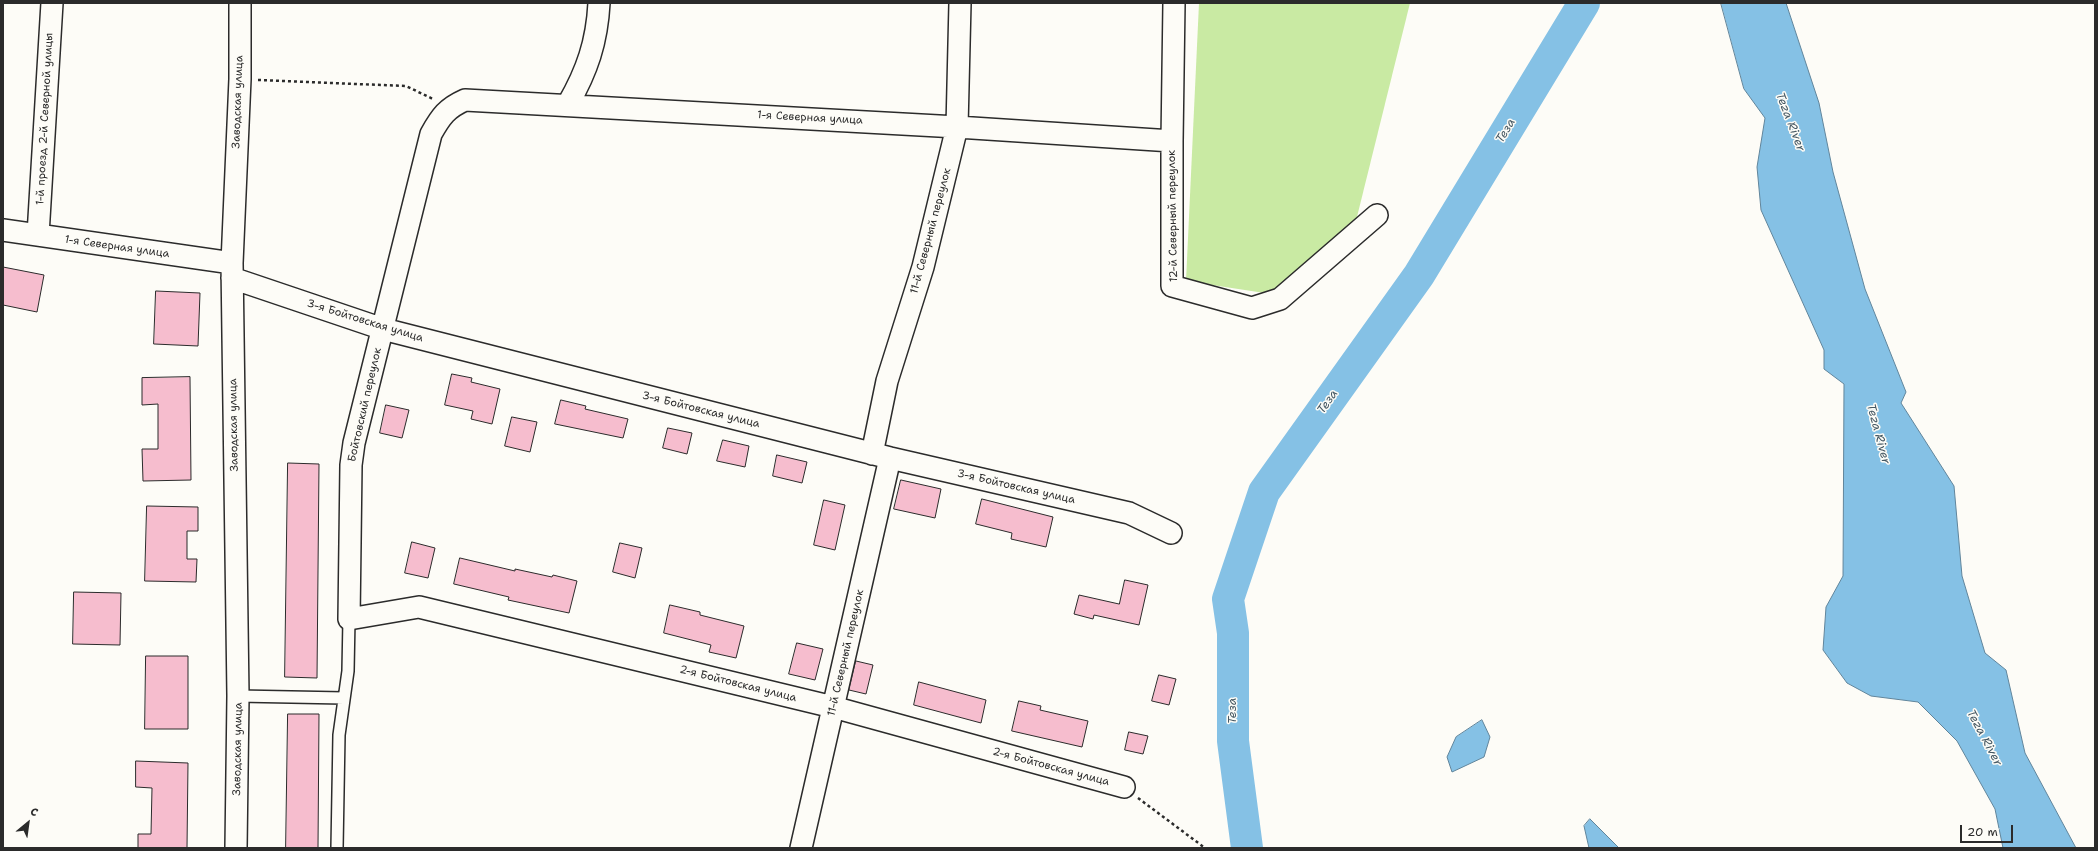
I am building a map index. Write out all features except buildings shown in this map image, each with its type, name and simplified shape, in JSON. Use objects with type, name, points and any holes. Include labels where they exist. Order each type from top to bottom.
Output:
[{"type":"street","name":"1-й проезд 2-й Северной улицы","points":[[38,235],[52,3]]},
{"type":"street","name":"Заводская улица","points":[[236,848],[238,696],[232,271],[240,80],[240,3]]},
{"type":"street","points":[[568,104],[582,80],[592,53],[599,3]]},
{"type":"street","name":"11-й Северный переулок","points":[[801,848],[834,707],[881,456],[887,381],[923,267],[957,127],[960,3]]},
{"type":"street","name":"12-й Северный переулок","points":[[1174,3],[1172,286],[1252,308],[1280,299],[1378,216]]},
{"type":"street","name":"1-я Северная улица","points":[[450,107],[465,100],[568,104],[1172,141]]},
{"type":"street","name":"Бойтовский переулок","points":[[349,619],[352,459],[431,134],[439,119],[450,107]]},
{"type":"street","name":"1-я Северная улица","points":[[3,230],[38,235],[232,271]]},
{"type":"street","name":"3-я Бойтовская улица","points":[[232,271],[383,329],[881,456],[1129,513],[1171,533]]},
{"type":"street","name":"2-я Бойтовская улица","points":[[349,619],[419,607],[834,707],[1124,787]]},
{"type":"lane","points":[[337,848],[339,735],[348,670],[349,619]]},
{"type":"lane","points":[[238,696],[344,698]]},
{"type":"path","points":[[240,80],[406,86],[450,107]]},
{"type":"path","points":[[1124,787],[1205,848]]},
{"type":"green space","points":[[1199,3],[1410,3],[1352,237],[1284,296],[1186,281]]},
{"type":"water","name":"Teza River","points":[[1721,3],[1786,3],[1819,103],[1833,172],[1865,289],[1906,392],[1901,403],[1954,486],[1962,576],[1985,653],[2006,670],[2025,753],[2076,848],[2003,848],[1995,809],[1957,741],[1918,702],[1871,696],[1847,683],[1823,650],[1826,607],[1843,576],[1844,384],[1824,369],[1824,350],[1761,210],[1757,167],[1765,118],[1744,89]]},
{"type":"water","points":[[1482,720],[1490,737],[1484,757],[1452,772],[1447,757],[1456,737]]},
{"type":"water","points":[[1590,819],[1619,848],[1589,848],[1584,826]]},
{"type":"waterway","name":"Теза","points":[[1247,848],[1233,741],[1233,633],[1228,599],[1264,492],[1419,275],[1584,3]]}]
